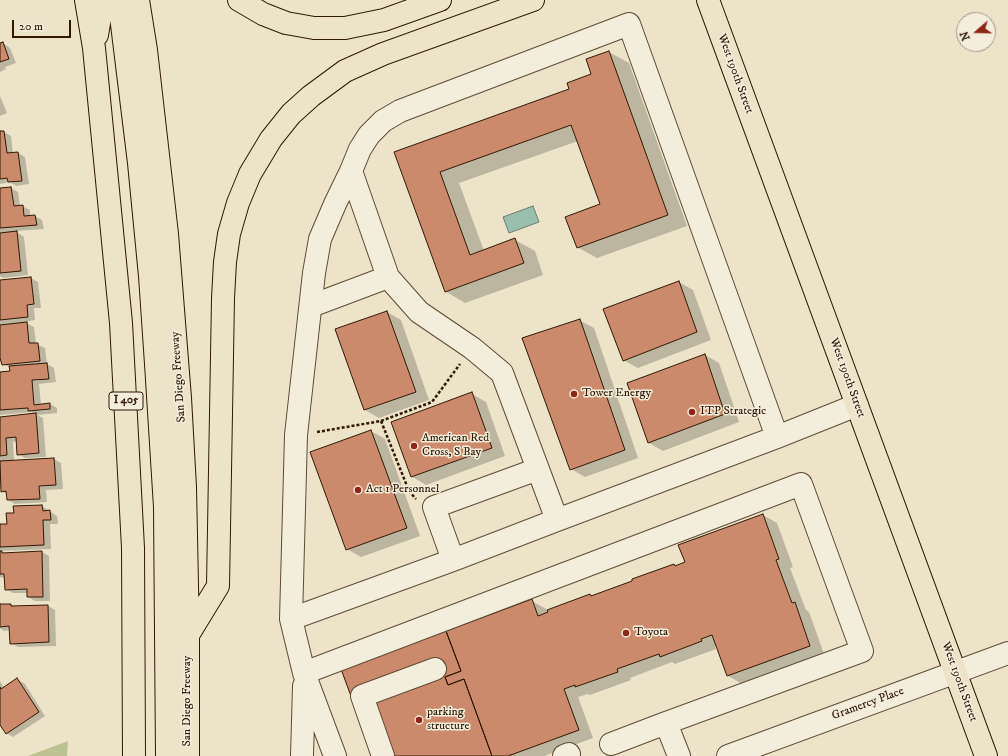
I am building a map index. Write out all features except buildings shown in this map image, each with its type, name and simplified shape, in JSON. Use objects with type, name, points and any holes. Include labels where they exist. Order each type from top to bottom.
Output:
[{"type":"main road","name":"I 405","points":[[86,0],[94,48],[122,323],[133,548],[134,756]]},
{"type":"main road","points":[[94,48],[103,0]]},
{"type":"main road","points":[[120,0],[139,163],[150,276],[165,508],[167,756]]},
{"type":"main road","name":"San Diego Freeway","points":[[138,0],[146,50],[168,234],[176,328],[185,487],[188,635],[188,756]]},
{"type":"main road","points":[[239,0],[263,14],[286,23],[314,28],[345,28],[384,20],[440,0]]},
{"type":"main road","points":[[188,635],[218,586],[225,262],[229,234],[238,203],[250,174],[271,139],[291,114],[311,96],[345,71],[383,54],[533,0]]},
{"type":"main road","name":"West 190th Street","points":[[708,0],[986,756]]},
{"type":"street","points":[[335,756],[304,673],[291,619],[296,435],[314,273],[320,239],[360,149],[369,135],[383,121],[400,111],[628,24],[777,437]]},
{"type":"street","points":[[351,171],[388,277],[419,312],[472,348],[502,373],[557,520]]},
{"type":"street","points":[[311,306],[388,277]]},
{"type":"street","points":[[291,619],[453,560],[777,437],[857,405]]},
{"type":"street","points":[[453,560],[434,507],[538,469]]},
{"type":"street","points":[[304,673],[801,484],[862,651],[611,744]]},
{"type":"street","name":"Gramercy Place","points":[[728,756],[956,673],[1008,652]]},
{"type":"street","points":[[383,756],[362,696],[435,669]]},
{"type":"street","points":[[302,756],[304,673]]},
{"type":"street","points":[[666,723],[679,756]]},
{"type":"path","points":[[296,435],[381,421],[432,402],[472,348]]},
{"type":"path","points":[[381,421],[409,491],[419,502],[434,507]]},
{"type":"shaded area","points":[[533,206],[539,222],[509,233],[503,217]]},
{"type":"shaded area","points":[[68,741],[67,756],[28,756]]},
{"type":"place","name":"Tower Energy","points":[[574,394]]},
{"type":"place","name":"ITP Strategic","points":[[692,412]]},
{"type":"place","name":"American Red Cross, S Bay","points":[[414,446]]},
{"type":"place","name":"Act 1 Personnel","points":[[358,490]]},
{"type":"place","name":"Toyota","points":[[626,633]]},
{"type":"place","name":"parking structure","points":[[419,720]]}]
